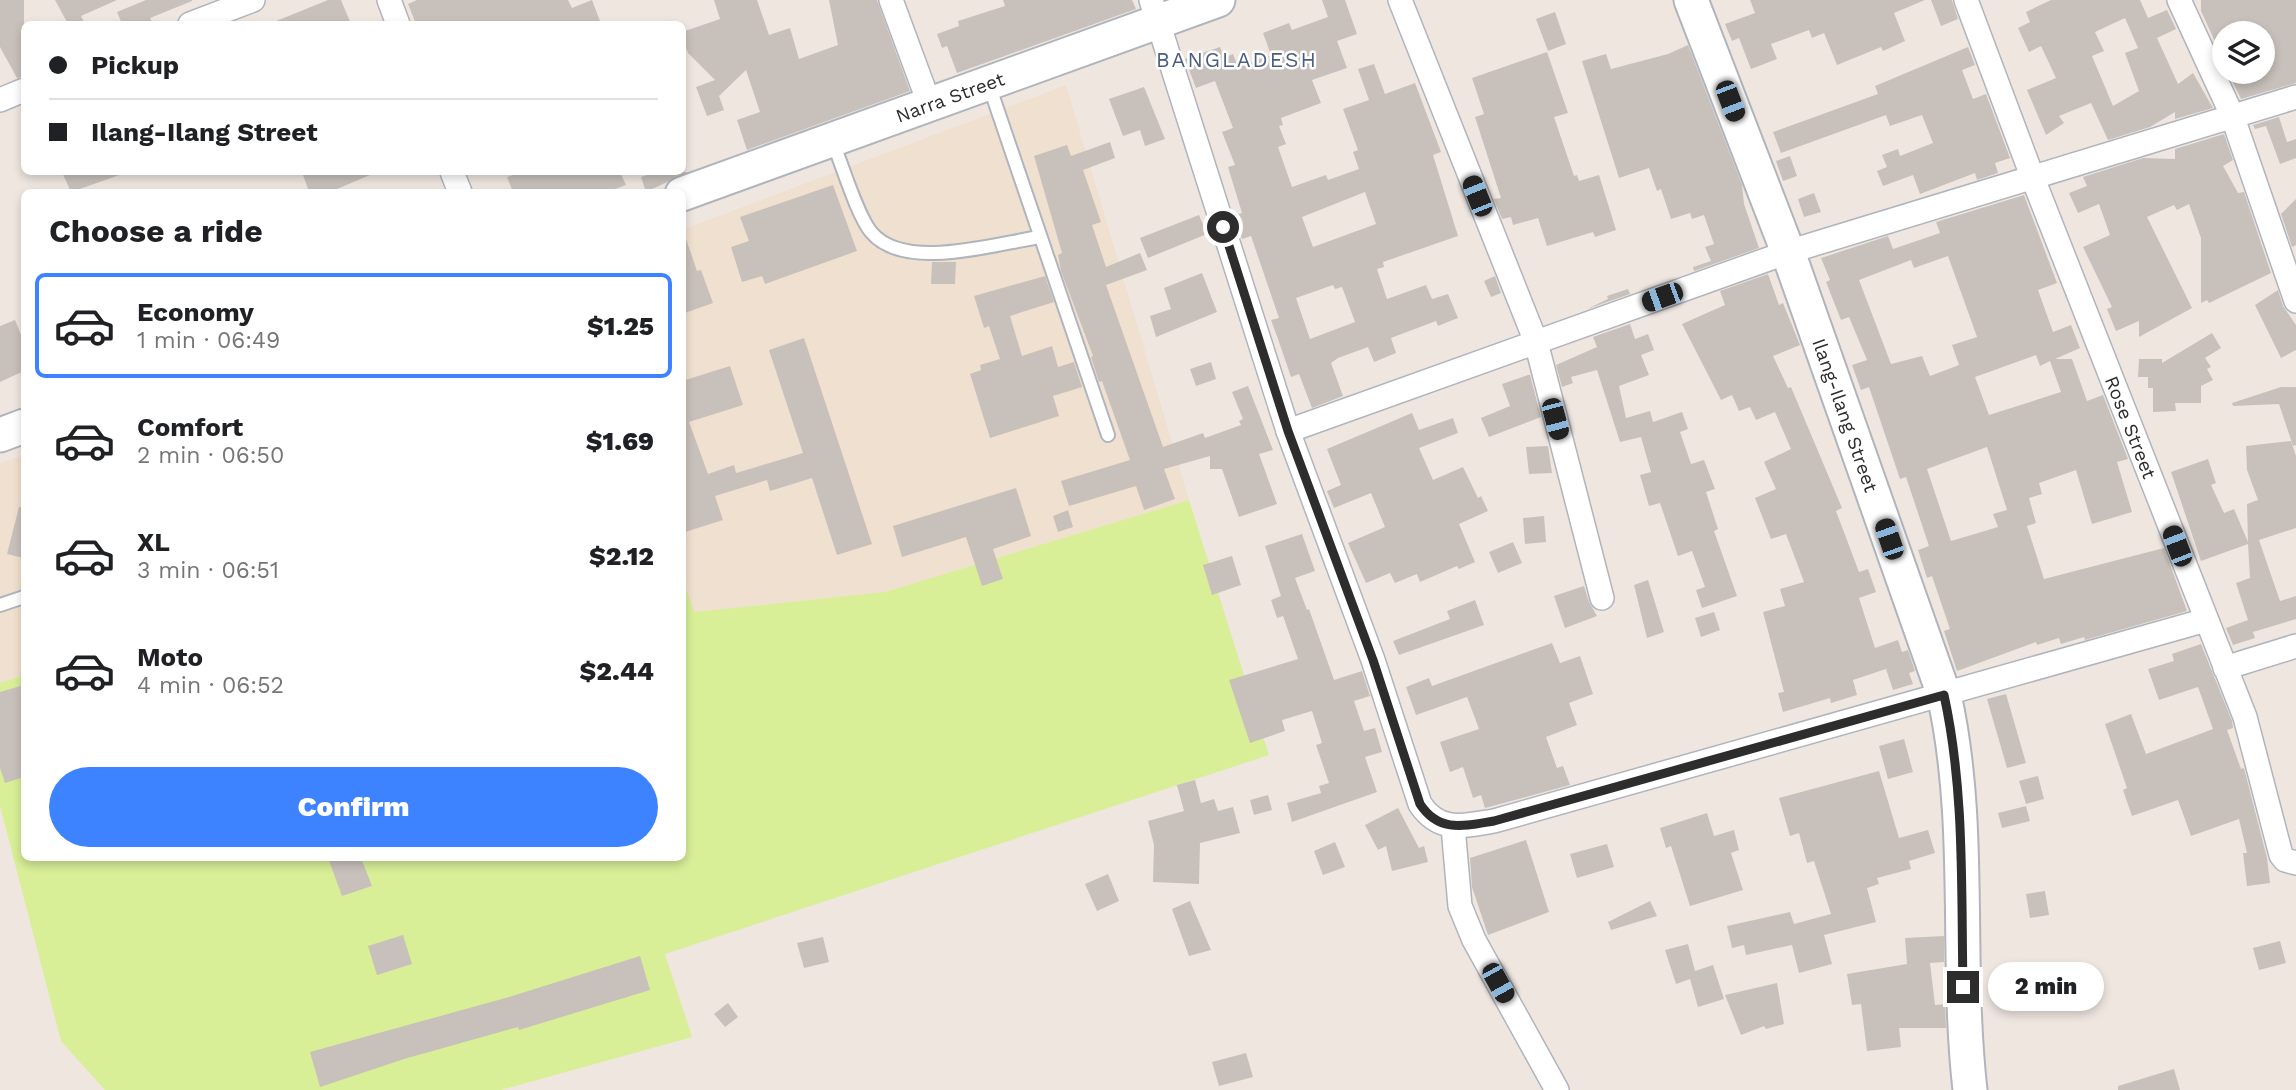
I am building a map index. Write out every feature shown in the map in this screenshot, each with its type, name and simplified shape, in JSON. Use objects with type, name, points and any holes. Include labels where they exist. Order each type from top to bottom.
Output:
[{"type":"main road","name":"Narra Street","points":[[686,193],[988,82],[1155,11],[1218,0]]},
{"type":"main road","name":"Ilang-Ilang Street","points":[[1691,0],[1788,252],[1944,695],[1959,803],[1964,1040],[1970,1090]]},
{"type":"main road","points":[[0,435],[21,427]]},
{"type":"street","points":[[198,21],[253,0]]},
{"type":"street","points":[[389,0],[397,21]]},
{"type":"street","points":[[891,0],[929,103]]},
{"type":"street","points":[[1399,0],[1535,342],[1602,598]]},
{"type":"street","name":"Rose Street","points":[[1966,0],[2032,176],[2245,717],[2263,776],[2279,849],[2291,862]]},
{"type":"street","points":[[2179,0],[2232,115],[2296,301]]},
{"type":"street","points":[[1155,11],[1288,431],[1373,660],[1420,804],[1429,817],[1452,827],[1494,821],[2206,620]]},
{"type":"street","points":[[0,100],[21,91]]},
{"type":"street","points":[[1288,431],[1788,252],[2296,97]]},
{"type":"street","points":[[2225,668],[2296,646]]},
{"type":"street","points":[[1452,827],[1460,906],[1474,940],[1557,1090]]},
{"type":"lane","points":[[988,82],[1108,436]]},
{"type":"lane","points":[[831,139],[869,230],[885,245],[905,253],[929,253],[1041,237]]},
{"type":"lane","points":[[0,605],[21,598]]},
{"type":"shaded area","points":[[1066,85],[1189,500],[885,592],[693,612],[686,592],[686,228]]},
{"type":"shaded area","points":[[21,456],[21,676],[0,683],[0,463]]},
{"type":"green space","points":[[1189,500],[1269,755],[665,954],[692,1037],[501,1090],[105,1090],[61,1041],[0,806],[0,683],[21,676],[21,861],[686,861],[686,589],[694,612],[885,592]]},
{"type":"building","points":[[0,0],[24,0],[24,21],[21,21],[21,77],[17,78],[0,47]]},
{"type":"building","points":[[55,0],[117,0],[81,16],[84,21],[66,21]]},
{"type":"building","points":[[146,0],[192,0],[150,18],[152,21],[121,21],[117,12]]},
{"type":"building","points":[[328,0],[341,0],[350,21],[276,21]]},
{"type":"building","points":[[417,0],[568,0],[572,8],[592,0],[600,21],[415,21],[408,4]]},
{"type":"building","points":[[714,0],[757,0],[769,35],[790,28],[799,59],[838,45],[829,0],[877,0],[910,91],[747,150],[737,120],[760,112],[746,70],[719,96],[724,110],[707,116],[696,87],[715,80],[686,48],[686,31],[720,19]]},
{"type":"building","points":[[1003,0],[1132,0],[1136,9],[957,73],[947,46],[942,48],[937,34],[959,26],[958,21],[1005,6]]},
{"type":"building","points":[[1322,0],[1345,0],[1357,34],[1337,41],[1347,68],[1312,80],[1321,103],[1281,118],[1283,125],[1279,126],[1286,144],[1278,147],[1292,187],[1326,175],[1328,180],[1359,169],[1353,152],[1358,150],[1343,109],[1369,100],[1358,69],[1374,64],[1385,94],[1415,83],[1441,152],[1433,155],[1458,236],[1383,262],[1384,267],[1377,269],[1387,299],[1426,285],[1432,299],[1448,294],[1458,318],[1438,326],[1436,321],[1391,338],[1396,353],[1374,362],[1368,347],[1338,358],[1331,363],[1343,396],[1312,408],[1299,374],[1291,377],[1271,320],[1279,318],[1251,236],[1242,239],[1234,215],[1242,213],[1228,167],[1235,165],[1222,132],[1233,128],[1215,81],[1196,88],[1185,59],[1220,47],[1224,58],[1233,54],[1238,67],[1271,55],[1263,33],[1289,23],[1292,30],[1328,17]],"holes":[[[1365,192],[1376,224],[1313,247],[1302,217]],[[1333,285],[1335,289],[1342,287],[1355,322],[1310,339],[1296,298]]]},
{"type":"building","points":[[1750,0],[1925,0],[1894,13],[1905,41],[1883,51],[1881,47],[1837,65],[1824,33],[1812,38],[1809,30],[1771,44],[1777,59],[1751,69],[1739,38],[1732,41],[1725,24],[1755,13]]},
{"type":"building","points":[[1931,0],[1952,0],[1958,19],[1941,26]]},
{"type":"building","points":[[2051,0],[2140,0],[2148,18],[2167,10],[2176,29],[2157,38],[2178,84],[2193,73],[2213,108],[2175,119],[2175,112],[2150,127],[2108,140],[2091,103],[2059,116],[2064,123],[2046,135],[2027,90],[2056,78],[2041,46],[2029,52],[2018,28],[2030,22],[2026,12]],"holes":[[[2125,18],[2138,48],[2125,53],[2139,91],[2113,106],[2092,56],[2104,51],[2095,32]]]},
{"type":"building","points":[[2201,0],[2296,0],[2296,83],[2241,99],[2234,84],[2275,84],[2275,21],[2212,21],[2212,35],[2201,11]]},
{"type":"building","points":[[1555,12],[1566,44],[1548,51],[1536,19]]},
{"type":"building","points":[[1688,45],[1742,185],[1744,204],[1759,248],[1694,271],[1693,267],[1711,261],[1705,247],[1714,244],[1704,215],[1692,219],[1690,213],[1671,219],[1661,189],[1657,191],[1649,168],[1619,178],[1582,61],[1606,54],[1611,69],[1668,54]]},
{"type":"building","points":[[1968,47],[1975,65],[1962,70],[1973,99],[1986,94],[2010,158],[1995,163],[1998,173],[1977,180],[1975,173],[1920,194],[1913,175],[1883,186],[1877,171],[1887,167],[1882,155],[1898,149],[1900,156],[1933,143],[1922,115],[1890,126],[1886,115],[1781,153],[1773,132],[1878,94],[1875,86]]},
{"type":"building","points":[[1547,52],[1568,113],[1554,117],[1574,176],[1577,175],[1579,181],[1599,175],[1616,230],[1595,237],[1593,232],[1547,246],[1538,218],[1513,225],[1511,217],[1502,219],[1494,199],[1501,198],[1475,117],[1484,114],[1472,78]]},
{"type":"building","points":[[1144,87],[1165,139],[1145,146],[1140,130],[1123,136],[1109,99]]},
{"type":"building","points":[[2279,117],[2287,142],[2296,139],[2296,158],[2280,164],[2266,126],[2255,129],[2253,125]]},
{"type":"building","points":[[2224,134],[2233,160],[2223,166],[2238,193],[2244,192],[2271,273],[2209,303],[2207,300],[2201,303],[2201,238],[2189,204],[2177,210],[2174,205],[2147,217],[2192,308],[2139,337],[2139,321],[2116,331],[2107,309],[2112,307],[2083,247],[2110,235],[2099,204],[2078,213],[2069,193],[2087,186],[2083,177],[2143,158],[2175,159],[2175,149]]},
{"type":"building","points":[[1110,142],[1115,158],[1083,170],[1101,222],[1092,225],[1106,267],[1140,253],[1147,270],[1106,285],[1163,447],[1203,433],[1205,438],[1241,425],[1239,421],[1243,419],[1232,392],[1248,386],[1273,450],[1259,454],[1277,504],[1239,517],[1222,469],[1210,469],[1210,456],[1164,469],[1175,499],[1144,510],[1136,486],[1069,506],[1061,481],[1130,460],[1102,381],[1099,382],[1091,357],[1093,356],[1061,271],[1058,255],[1062,253],[1034,156],[1067,145],[1071,156]]},
{"type":"building","points":[[1790,156],[1797,176],[1783,181],[1776,161]]},
{"type":"building","points":[[63,175],[119,175],[80,189],[70,189]]},
{"type":"building","points":[[303,175],[370,175],[337,189],[308,189]]},
{"type":"building","points":[[621,175],[626,185],[615,189],[512,189],[507,177]]},
{"type":"building","points":[[682,175],[652,189],[645,189],[641,177]]},
{"type":"building","points":[[833,185],[857,251],[765,284],[762,276],[742,282],[731,247],[749,241],[740,217]]},
{"type":"building","points":[[1814,193],[1821,212],[1804,217],[1798,199]]},
{"type":"building","points":[[2024,195],[2057,283],[2038,290],[2053,332],[2071,325],[2080,348],[2055,359],[2072,359],[2087,401],[2103,395],[2128,459],[2117,462],[2132,512],[2092,524],[2076,470],[2039,483],[2042,494],[2029,498],[2036,523],[2027,526],[2044,579],[2164,548],[2187,611],[2085,640],[2084,637],[2061,644],[2059,638],[2037,645],[2036,642],[1957,671],[1944,631],[1950,629],[1932,576],[1927,578],[1918,550],[1929,546],[1906,477],[1900,479],[1869,387],[1861,390],[1852,365],[1867,360],[1849,317],[1841,320],[1826,282],[1830,280],[1821,258],[1888,236],[1893,249],[1940,233],[1936,222]],"holes":[[[1948,256],[1977,337],[1952,345],[1959,365],[1930,376],[1922,356],[1891,364],[1859,280],[1911,260],[1914,268]],[[2036,355],[2040,366],[2050,361],[2061,392],[1989,415],[1975,377]],[[1987,447],[2007,510],[1993,514],[1998,527],[1951,541],[1927,469]]]},
{"type":"building","points":[[2296,199],[2296,245],[2292,247],[2281,214]]},
{"type":"building","points":[[1199,215],[1207,234],[1148,258],[1140,238]]},
{"type":"building","points":[[686,239],[697,271],[701,270],[713,303],[686,313]]},
{"type":"building","points":[[932,262],[956,262],[955,284],[931,284]]},
{"type":"building","points":[[1202,273],[1217,312],[1156,337],[1150,316],[1171,309],[1164,288]]},
{"type":"building","points":[[1768,274],[1779,305],[1783,303],[1800,345],[1773,356],[1788,388],[1791,387],[1842,508],[1836,511],[1859,572],[1868,569],[1876,592],[1859,598],[1875,648],[1898,640],[1902,652],[1908,650],[1915,671],[1909,673],[1913,684],[1893,690],[1886,669],[1853,680],[1857,695],[1831,703],[1830,698],[1783,712],[1778,693],[1784,692],[1763,612],[1785,606],[1780,589],[1804,582],[1786,534],[1771,539],[1755,498],[1776,489],[1764,462],[1791,449],[1775,412],[1756,420],[1750,407],[1739,411],[1732,395],[1721,400],[1682,324],[1725,305],[1720,291]]},
{"type":"building","points":[[1045,276],[1054,302],[1010,316],[1022,356],[1052,346],[1058,367],[1074,362],[1082,387],[1053,396],[1059,416],[990,438],[970,374],[981,370],[980,365],[1000,359],[989,326],[984,328],[974,296]]},
{"type":"building","points":[[1495,276],[1501,293],[1491,297],[1484,281]]},
{"type":"building","points":[[1628,289],[1630,294],[1587,309],[1608,299],[1607,296]]},
{"type":"building","points":[[2278,290],[2283,306],[2296,325],[2296,350],[2281,358],[2255,305]]},
{"type":"building","points":[[15,320],[21,335],[21,372],[0,382],[0,326]]},
{"type":"building","points":[[1630,324],[1635,339],[1648,334],[1654,350],[1641,355],[1649,375],[1619,386],[1626,418],[1650,411],[1653,422],[1682,412],[1688,429],[1680,432],[1691,464],[1704,460],[1715,489],[1706,492],[1718,529],[1714,531],[1737,596],[1702,608],[1696,590],[1705,587],[1692,551],[1678,556],[1660,503],[1649,506],[1640,475],[1651,472],[1641,437],[1620,442],[1597,370],[1571,377],[1573,383],[1562,387],[1556,365],[1597,347],[1593,337]]},
{"type":"building","points":[[2212,333],[2221,348],[2205,358],[2211,367],[2207,369],[2213,380],[2201,386],[2201,403],[2175,403],[2176,411],[2153,412],[2153,388],[2148,388],[2148,377],[2138,377],[2139,359],[2162,359],[2162,363]]},
{"type":"building","points":[[804,338],[872,544],[837,555],[812,478],[770,491],[767,480],[715,496],[723,520],[686,532],[686,380],[730,366],[743,405],[689,422],[708,474],[734,465],[736,473],[803,453],[769,350]]},
{"type":"building","points":[[1211,362],[1216,379],[1196,386],[1190,369]]},
{"type":"building","points":[[1528,375],[1541,417],[1489,437],[1481,418],[1510,406],[1502,384]]},
{"type":"building","points":[[2281,387],[2296,387],[2296,445],[2293,446],[2279,404],[2233,406],[2232,403]]},
{"type":"building","points":[[1412,413],[1419,430],[1453,418],[1458,433],[1419,448],[1433,480],[1463,467],[1478,498],[1481,496],[1488,511],[1459,524],[1475,562],[1459,569],[1457,566],[1420,582],[1417,574],[1395,583],[1390,573],[1366,583],[1348,543],[1385,527],[1371,493],[1334,508],[1327,491],[1341,485],[1327,449]]},
{"type":"building","points":[[2291,441],[2296,456],[2296,528],[2259,540],[2280,601],[2296,596],[2296,619],[2253,632],[2255,638],[2233,645],[2226,628],[2248,620],[2236,583],[2250,578],[2248,544],[2201,561],[2171,472],[2208,459],[2216,483],[2211,485],[2224,513],[2234,509],[2248,542],[2247,504],[2258,500],[2247,470],[2246,446]]},
{"type":"building","points":[[1548,446],[1552,473],[1529,474],[1526,447]]},
{"type":"building","points":[[1016,488],[1031,536],[993,549],[1003,579],[982,586],[966,537],[902,557],[893,526]]},
{"type":"building","points":[[19,507],[21,507],[21,557],[7,554]]},
{"type":"building","points":[[1068,510],[1073,527],[1058,532],[1053,516]]},
{"type":"building","points":[[1544,516],[1546,542],[1525,544],[1523,518]]},
{"type":"building","points":[[1302,534],[1315,571],[1295,578],[1334,680],[1362,671],[1370,696],[1354,701],[1364,731],[1375,728],[1382,752],[1365,757],[1377,792],[1292,822],[1287,803],[1321,793],[1319,786],[1329,783],[1316,745],[1322,743],[1312,711],[1282,720],[1285,731],[1250,743],[1229,680],[1298,659],[1283,616],[1277,618],[1271,600],[1281,596],[1265,546]]},
{"type":"building","points":[[1513,542],[1522,563],[1498,573],[1489,552]]},
{"type":"building","points":[[1232,556],[1241,585],[1212,595],[1203,565]]},
{"type":"building","points":[[1648,580],[1664,632],[1647,638],[1634,585]]},
{"type":"building","points":[[1584,586],[1597,616],[1565,628],[1554,596]]},
{"type":"building","points":[[1475,600],[1484,625],[1399,655],[1393,641],[1450,619],[1447,611]]},
{"type":"building","points":[[1714,612],[1720,630],[1701,637],[1695,618]]},
{"type":"building","points":[[1552,643],[1560,663],[1580,656],[1593,694],[1569,703],[1577,725],[1546,737],[1557,768],[1563,766],[1570,785],[1485,808],[1481,795],[1473,798],[1463,767],[1450,772],[1440,742],[1479,729],[1467,697],[1416,715],[1406,687],[1429,678],[1432,686]]},
{"type":"building","points":[[2201,644],[2232,721],[2233,728],[2227,730],[2241,769],[2244,768],[2267,858],[2270,883],[2247,886],[2243,853],[2247,853],[2239,819],[2191,836],[2178,800],[2132,816],[2123,790],[2127,788],[2105,724],[2131,714],[2146,754],[2213,729],[2198,687],[2159,700],[2148,669],[2174,661],[2172,654]]},
{"type":"building","points":[[21,686],[21,778],[5,783],[0,768],[0,692]]},
{"type":"building","points":[[2006,694],[2026,763],[2007,768],[1987,699]]},
{"type":"building","points":[[1904,739],[1913,772],[1888,779],[1879,746]]},
{"type":"building","points":[[1879,771],[1899,838],[1928,830],[1935,853],[1909,861],[1911,869],[1877,878],[1879,884],[1867,888],[1876,922],[1824,935],[1832,964],[1799,973],[1792,945],[1746,955],[1744,945],[1732,948],[1727,926],[1790,912],[1794,924],[1831,914],[1814,861],[1807,863],[1799,833],[1790,836],[1779,798]]},
{"type":"building","points":[[2038,776],[2044,799],[2026,804],[2019,781]]},
{"type":"building","points":[[1195,780],[1201,803],[1214,799],[1218,811],[1233,807],[1240,833],[1200,843],[1199,884],[1153,882],[1154,845],[1148,821],[1184,811],[1177,785]]},
{"type":"building","points":[[1268,795],[1272,810],[1254,815],[1250,800]]},
{"type":"building","points":[[2026,806],[2030,821],[2002,828],[1998,813]]},
{"type":"building","points":[[1398,808],[1419,848],[1424,846],[1428,862],[1392,871],[1386,846],[1378,850],[1365,825]]},
{"type":"building","points":[[1707,813],[1714,836],[1734,830],[1739,850],[1731,853],[1743,890],[1690,906],[1671,846],[1666,848],[1660,828]]},
{"type":"building","points":[[1526,840],[1549,912],[1488,935],[1472,887],[1470,858]]},
{"type":"building","points":[[1335,842],[1345,867],[1323,875],[1314,851]]},
{"type":"building","points":[[1607,844],[1614,867],[1577,878],[1570,854]]},
{"type":"building","points":[[329,861],[362,861],[372,886],[342,896]]},
{"type":"building","points":[[1108,874],[1119,901],[1097,911],[1085,884]]},
{"type":"building","points":[[2045,891],[2049,915],[2030,918],[2026,894]]},
{"type":"building","points":[[1190,901],[1211,950],[1189,956],[1172,909]]},
{"type":"building","points":[[1650,901],[1657,916],[1611,930],[1608,922]]},
{"type":"building","points":[[403,935],[412,964],[377,975],[368,946]]},
{"type":"building","points":[[1944,936],[1944,962],[1930,963],[1935,1005],[1945,1004],[1946,1028],[1899,1028],[1901,1047],[1867,1051],[1861,1004],[1852,1005],[1847,974],[1907,964],[1905,938]]},
{"type":"building","points":[[823,937],[829,962],[804,968],[797,943]]},
{"type":"building","points":[[2280,941],[2286,963],[2259,970],[2253,948]]},
{"type":"building","points":[[1688,944],[1695,971],[1713,965],[1724,999],[1698,1007],[1690,979],[1676,984],[1665,950]]},
{"type":"building","points":[[640,956],[650,990],[519,1030],[518,1027],[404,1059],[320,1087],[310,1052],[509,997]]},
{"type":"building","points":[[1777,983],[1784,1024],[1766,1029],[1764,1026],[1741,1035],[1725,995]]},
{"type":"building","points":[[728,1003],[738,1017],[725,1027],[714,1014]]},
{"type":"building","points":[[1246,1053],[1253,1077],[1219,1086],[1212,1062]]},
{"type":"building","points":[[2174,1069],[2180,1090],[2118,1090],[2118,1086]]},
{"type":"district","name":"BANGLADESH","points":[[1237,59]]},
{"type":"route","points":[[1223,227],[1288,431],[1373,660],[1420,804],[1429,817],[1439,824],[1452,827],[1494,821],[1944,695],[1959,803],[1963,987]]}]
